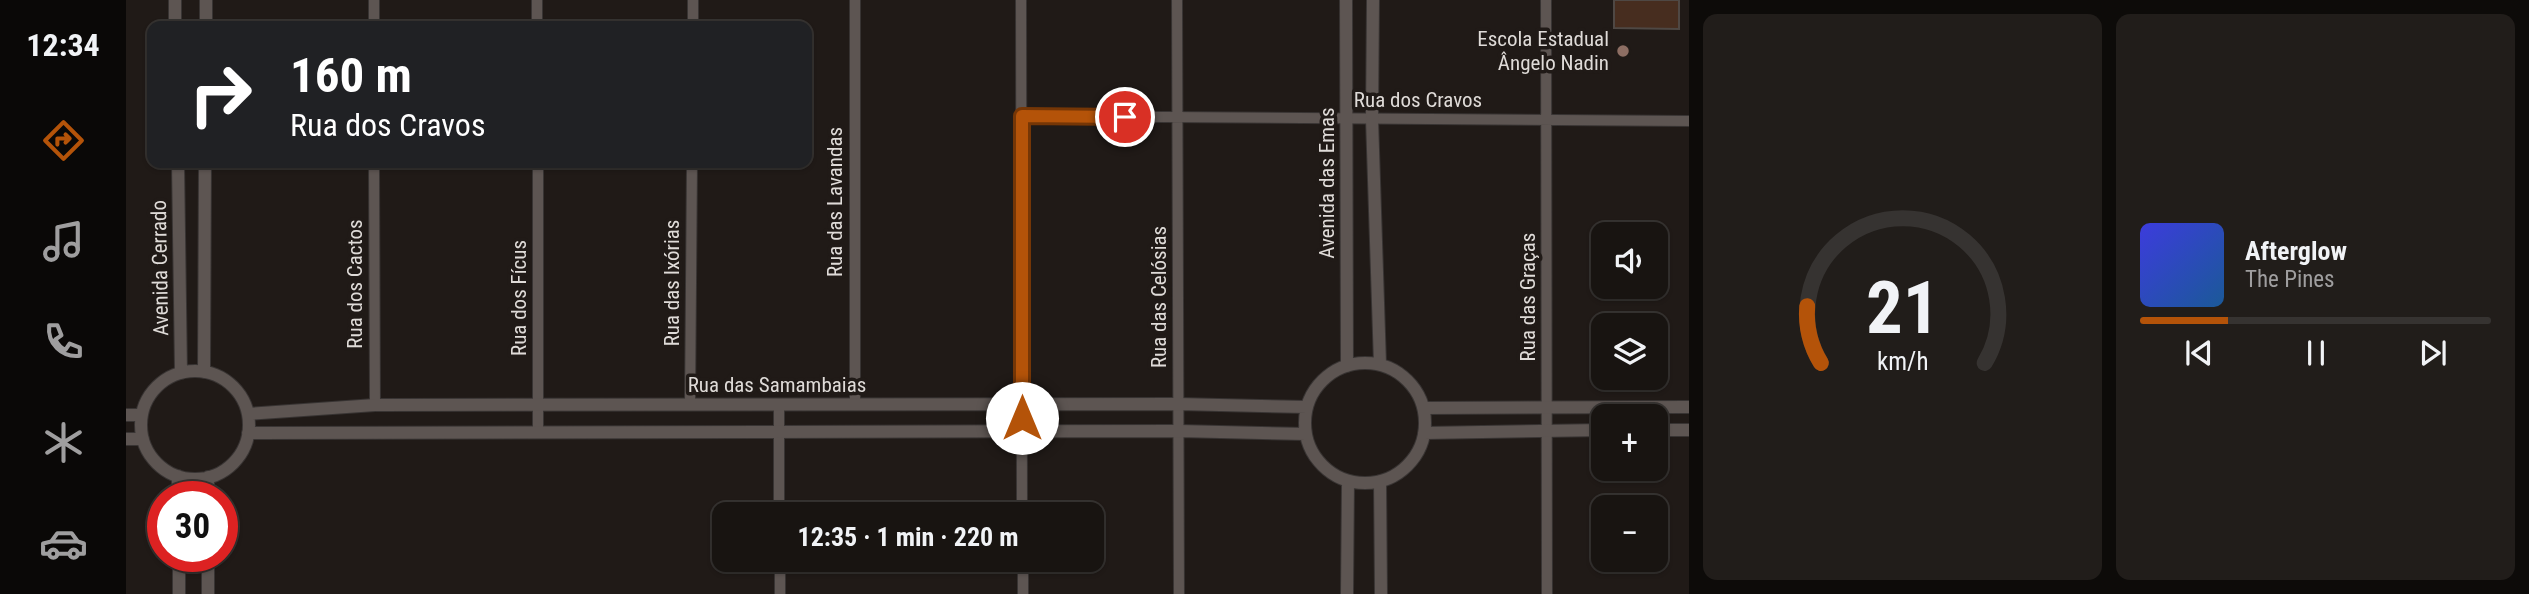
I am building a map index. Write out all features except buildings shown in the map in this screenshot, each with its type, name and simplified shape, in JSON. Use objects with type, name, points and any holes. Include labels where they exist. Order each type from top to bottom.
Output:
[{"type":"street","points":[[175,0],[175,21]]},
{"type":"street","points":[[206,0],[206,21]]},
{"type":"street","points":[[374,0],[374,21]]},
{"type":"street","points":[[537,0],[537,21]]},
{"type":"street","points":[[693,0],[693,21]]},
{"type":"street","name":"Rua das Lavandas","points":[[855,0],[855,404]]},
{"type":"street","points":[[1021,0],[1022,502]]},
{"type":"street","name":"Rua das Celósias","points":[[1177,0],[1179,594]]},
{"type":"street","name":"Avenida das Emas","points":[[1346,0],[1347,366]]},
{"type":"street","points":[[1373,0],[1372,119],[1380,364]]},
{"type":"street","name":"Rua das Graças","points":[[1546,0],[1547,594]]},
{"type":"street","name":"Rua dos Cravos","points":[[1022,116],[1689,121]]},
{"type":"street","name":"Avenida Cerrado","points":[[178,168],[181,373]]},
{"type":"street","name":"Avenida Cerrado","points":[[204,372],[205,168]]},
{"type":"street","name":"Rua dos Cactos","points":[[374,168],[375,405]]},
{"type":"street","name":"Rua dos Fícus","points":[[538,168],[538,433]]},
{"type":"street","name":"Rua das Ixórias","points":[[691,404],[692,168]]},
{"type":"street","points":[[1359,363],[1380,364],[1403,376],[1419,396],[1424,408],[1424,433],[1420,446],[1404,468],[1381,481],[1348,481],[1321,464],[1314,455],[1306,435],[1307,407],[1326,377],[1359,363]]},
{"type":"street","points":[[204,372],[219,377],[232,386],[242,398],[247,414],[248,433],[239,456],[220,472],[195,479],[178,476],[156,462],[143,439],[142,415],[156,388],[167,379],[181,373],[204,372]]},
{"type":"street","points":[[779,404],[779,502]]},
{"type":"street","name":"Rua das Samambaias","points":[[247,414],[375,405],[1178,404],[1307,407]]},
{"type":"street","points":[[1424,408],[1689,407]]},
{"type":"street","points":[[126,415],[142,415]]},
{"type":"street","points":[[1424,433],[1591,430]]},
{"type":"street","points":[[1668,430],[1689,430]]},
{"type":"street","points":[[248,433],[778,434],[1179,431],[1306,435]]},
{"type":"street","points":[[126,439],[143,439]]},
{"type":"street","points":[[178,476],[178,481]]},
{"type":"street","points":[[1347,594],[1348,481]]},
{"type":"street","points":[[1381,481],[1381,594]]},
{"type":"street","points":[[179,572],[179,594]]},
{"type":"street","points":[[208,572],[208,594]]},
{"type":"street","points":[[780,572],[780,594]]},
{"type":"street","points":[[1023,572],[1023,594]]},
{"type":"place","name":"Escola Estadual Ângelo Nadin","points":[[1623,51]]},
{"type":"route","points":[[1022,418],[1022,116],[1125,117]]}]
